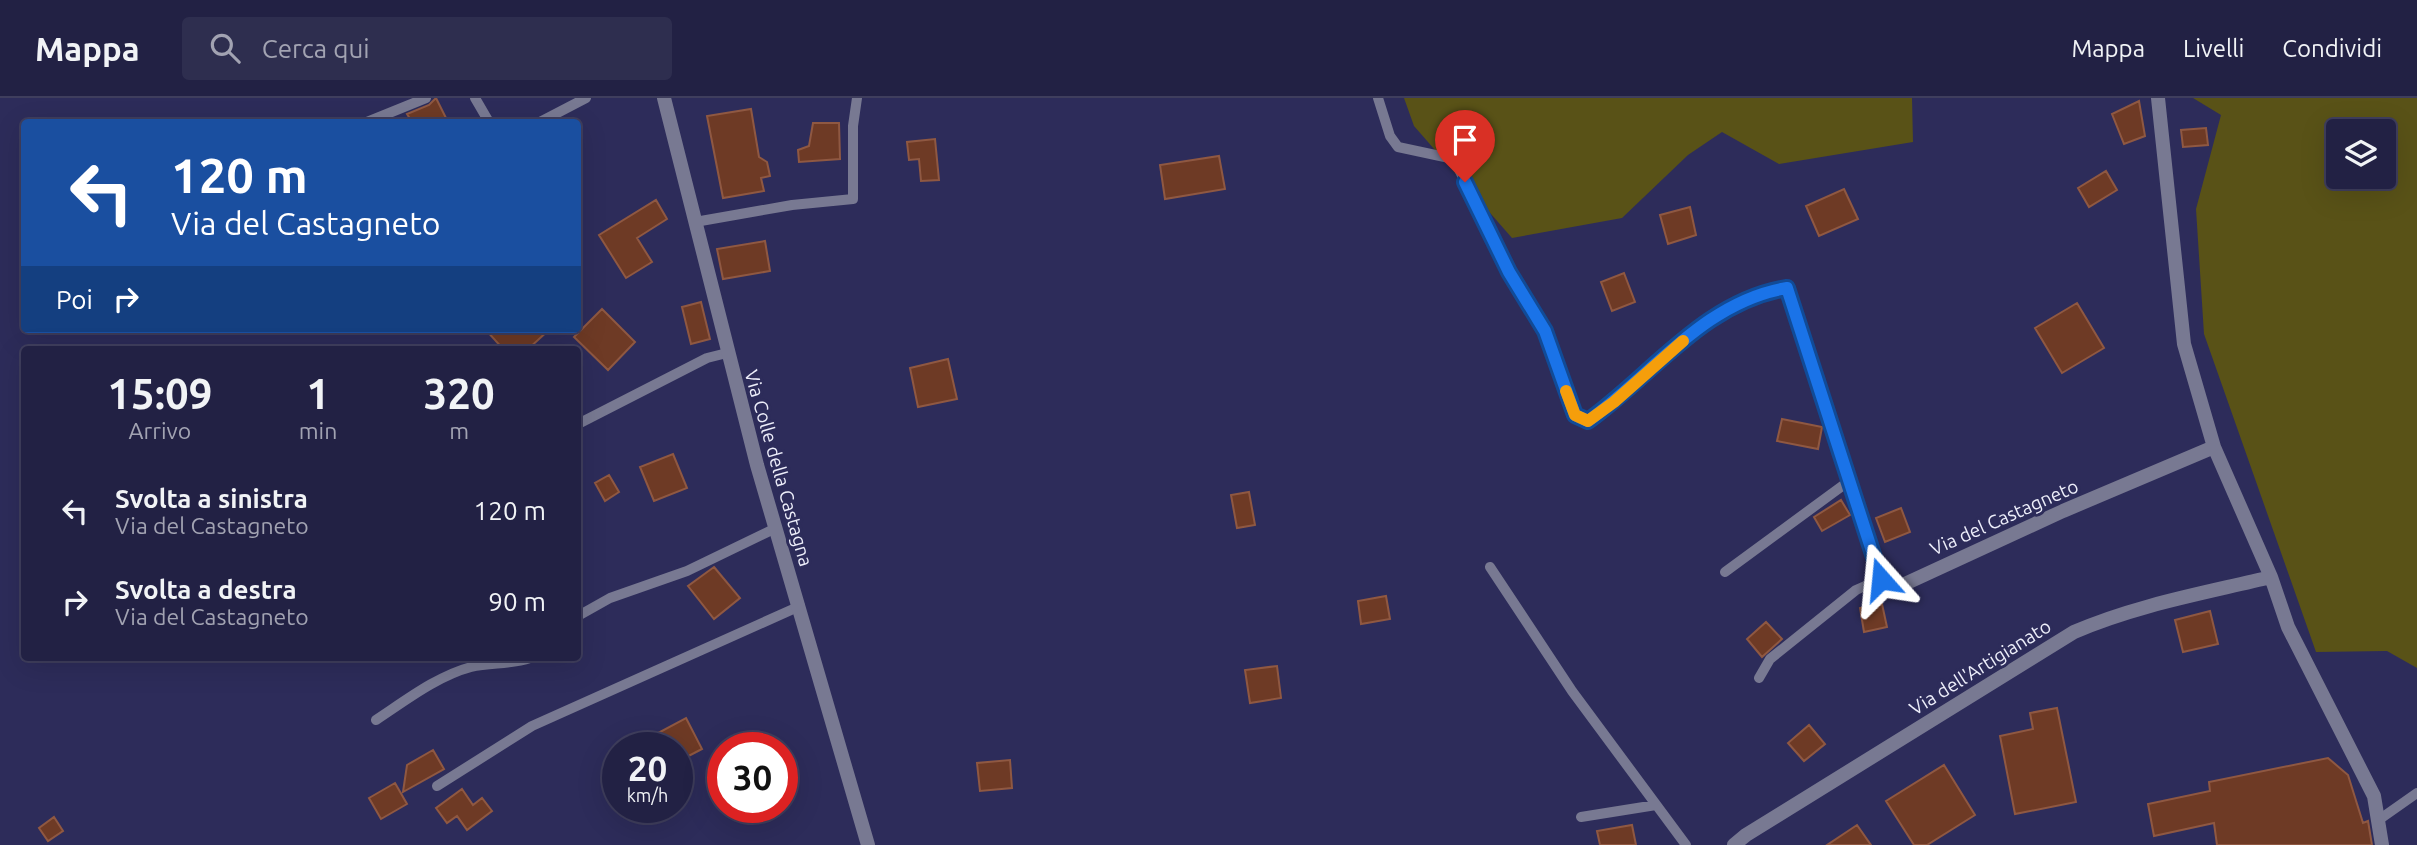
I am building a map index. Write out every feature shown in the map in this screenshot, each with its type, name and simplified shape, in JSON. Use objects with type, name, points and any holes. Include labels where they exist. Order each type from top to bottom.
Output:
[{"type":"street","name":"Via Colle della Castagna","points":[[664,98],[727,352],[868,845]]},
{"type":"street","points":[[2158,98],[2184,344],[2214,447],[2271,577],[2288,627],[2363,769],[2380,819],[2382,845]]},
{"type":"street","name":"Via del Castagneto","points":[[1881,579],[1896,588],[2063,511],[2214,447]]},
{"type":"street","points":[[1850,484],[1881,579]]},
{"type":"street","name":"Via dell'Artigianato","points":[[1734,845],[1746,835],[2074,632],[2148,607],[2271,577]]},
{"type":"lane","points":[[374,119],[426,98]]},
{"type":"lane","points":[[475,98],[487,119]]},
{"type":"lane","points":[[546,119],[586,98]]},
{"type":"lane","points":[[695,222],[792,205],[853,199],[853,126],[857,98]]},
{"type":"lane","points":[[1378,98],[1390,136],[1398,147],[1454,159],[1509,272],[1545,331],[1575,415],[1588,421],[1710,319],[1764,292],[1787,288],[1850,484],[1725,572]]},
{"type":"lane","points":[[581,422],[707,358],[727,352]]},
{"type":"lane","points":[[581,614],[610,598],[687,571],[776,528]]},
{"type":"lane","points":[[1490,567],[1572,691],[1686,845]]},
{"type":"lane","points":[[1759,678],[1770,659],[1856,590],[1881,579]]},
{"type":"lane","points":[[437,786],[532,726],[800,606]]},
{"type":"lane","points":[[376,720],[424,688],[471,667],[522,661]]},
{"type":"lane","points":[[2380,819],[2417,793]]},
{"type":"lane","points":[[1581,817],[1656,805]]},
{"type":"shaded area","points":[[1404,98],[1912,98],[1913,142],[1779,164],[1722,132],[1688,155],[1622,218],[1512,238],[1414,126]]},
{"type":"shaded area","points":[[2193,98],[2417,98],[2417,668],[2387,651],[2316,652],[2204,334],[2196,209],[2221,115]]},
{"type":"building","points":[[436,98],[446,119],[410,119],[407,114],[429,105]]},
{"type":"building","points":[[2139,101],[2145,136],[2124,144],[2112,114]]},
{"type":"building","points":[[751,109],[759,157],[767,162],[770,176],[761,178],[764,191],[723,198],[707,116]]},
{"type":"building","points":[[813,123],[839,123],[840,159],[799,162],[798,150],[809,146]]},
{"type":"building","points":[[2206,128],[2208,145],[2183,147],[2181,130]]},
{"type":"building","points":[[935,139],[939,180],[921,181],[919,159],[909,160],[907,142]]},
{"type":"building","points":[[1219,156],[1225,189],[1165,199],[1160,165]]},
{"type":"building","points":[[2106,171],[2117,190],[2089,207],[2078,188]]},
{"type":"building","points":[[1844,189],[1858,219],[1819,236],[1806,206]]},
{"type":"building","points":[[656,200],[667,219],[637,238],[652,262],[626,278],[599,235]]},
{"type":"building","points":[[1690,207],[1696,235],[1668,244],[1660,215]]},
{"type":"building","points":[[765,241],[770,271],[723,279],[717,249]]},
{"type":"building","points":[[1624,273],[1635,302],[1612,311],[1601,282]]},
{"type":"building","points":[[701,302],[710,339],[691,344],[682,307]]},
{"type":"building","points":[[2077,303],[2104,348],[2062,373],[2035,328]]},
{"type":"building","points":[[602,309],[635,342],[608,370],[574,337],[581,333]]},
{"type":"building","points":[[489,333],[546,333],[531,346],[500,346]]},
{"type":"building","points":[[948,359],[957,399],[918,407],[910,368]]},
{"type":"building","points":[[1782,419],[1822,427],[1818,449],[1777,441]]},
{"type":"building","points":[[673,454],[687,488],[654,501],[640,467]]},
{"type":"building","points":[[609,475],[619,492],[605,501],[595,483]]},
{"type":"building","points":[[1249,492],[1255,525],[1237,528],[1231,495]]},
{"type":"building","points":[[1841,500],[1850,515],[1822,531],[1814,517]]},
{"type":"building","points":[[1901,508],[1910,532],[1885,542],[1876,518]]},
{"type":"building","points":[[714,567],[740,598],[714,619],[688,586]]},
{"type":"building","points":[[1386,596],[1390,619],[1361,624],[1358,601]]},
{"type":"building","points":[[1882,604],[1887,627],[1864,632],[1860,608]]},
{"type":"building","points":[[2210,611],[2218,644],[2183,652],[2175,620]]},
{"type":"building","points":[[1766,622],[1782,639],[1762,657],[1747,639]]},
{"type":"building","points":[[1277,666],[1281,698],[1250,703],[1245,670]]},
{"type":"building","points":[[2057,708],[2076,802],[2015,814],[2000,736],[2033,729],[2030,713]]},
{"type":"building","points":[[686,718],[702,749],[693,754],[693,732],[660,732]]},
{"type":"building","points":[[1809,725],[1825,744],[1804,761],[1788,743]]},
{"type":"building","points":[[433,750],[444,769],[403,792],[407,765]]},
{"type":"building","points":[[2328,758],[2348,775],[2363,823],[2368,821],[2372,845],[2217,845],[2214,823],[2154,836],[2148,804],[2210,791],[2209,782]]},
{"type":"building","points":[[1010,760],[1012,788],[980,791],[977,763]]},
{"type":"building","points":[[1944,765],[1975,815],[1927,845],[1914,845],[1886,801]]},
{"type":"building","points":[[395,783],[407,804],[381,819],[369,798]]},
{"type":"building","points":[[462,789],[473,805],[482,798],[492,811],[467,830],[457,816],[447,823],[436,808]]},
{"type":"building","points":[[54,817],[63,831],[48,841],[39,828]]},
{"type":"building","points":[[1632,825],[1636,845],[1600,845],[1597,831]]},
{"type":"building","points":[[1857,825],[1871,845],[1827,845]]},
{"type":"slow traffic","points":[[1566,391],[1575,415],[1588,421],[1614,402],[1683,341]]},
{"type":"route","points":[[1465,182],[1509,272],[1545,331],[1575,415],[1588,421],[1614,402],[1659,360],[1710,319],[1764,292],[1787,288],[1806,339],[1881,579]]}]
